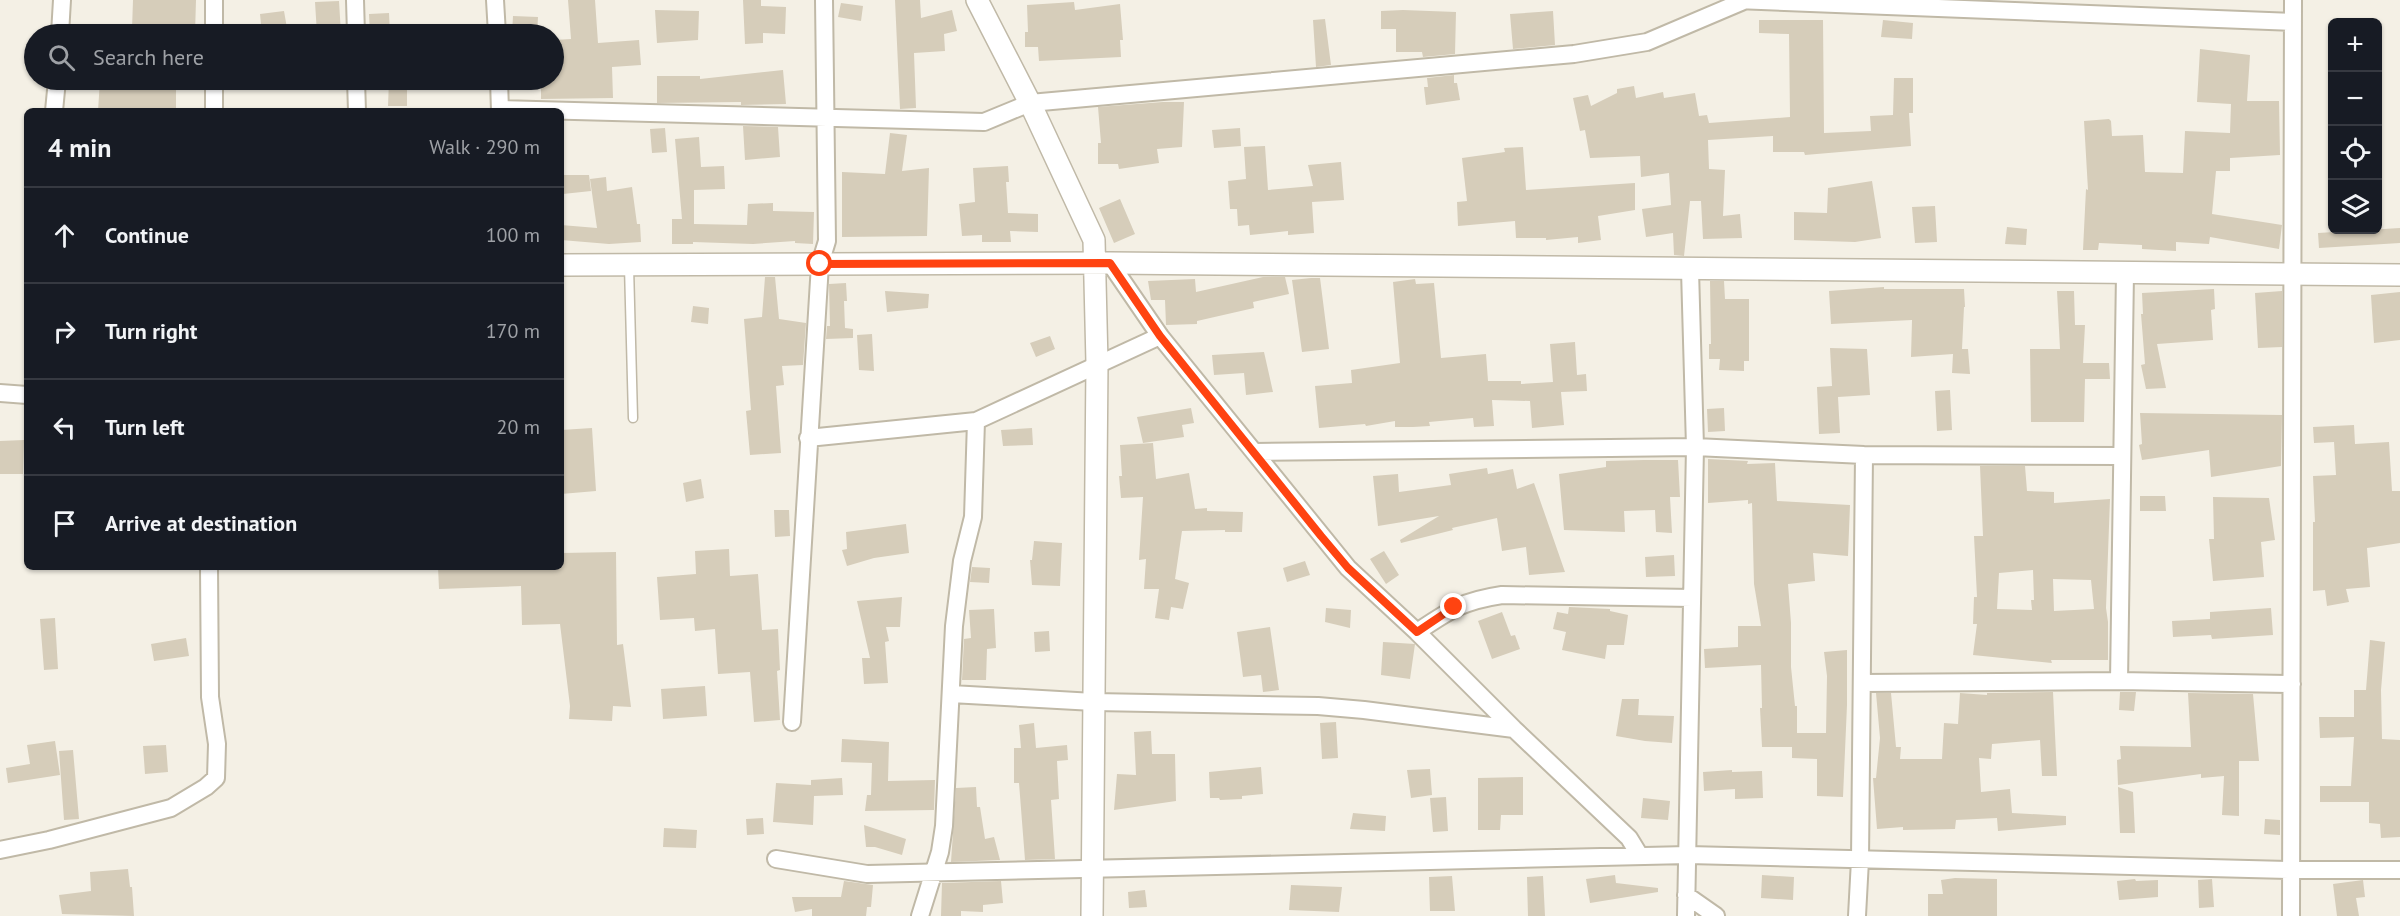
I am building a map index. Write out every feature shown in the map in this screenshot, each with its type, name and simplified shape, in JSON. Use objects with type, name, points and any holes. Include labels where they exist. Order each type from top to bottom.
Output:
[{"type":"street","points":[[61,24],[62,0]]},
{"type":"street","points":[[214,0],[214,24]]},
{"type":"street","points":[[355,0],[356,24]]},
{"type":"street","points":[[495,0],[496,24]]},
{"type":"street","points":[[792,722],[820,264],[827,241],[824,0]]},
{"type":"street","points":[[977,0],[1030,103],[1094,240],[1102,263],[1348,568],[1629,838],[1640,856]]},
{"type":"street","points":[[1732,0],[2293,22]]},
{"type":"street","points":[[564,112],[984,122],[1030,103],[1574,54],[1647,42],[1746,0]]},
{"type":"street","points":[[2291,916],[2293,0]]},
{"type":"street","points":[[54,108],[56,90]]},
{"type":"street","points":[[214,90],[214,108]]},
{"type":"street","points":[[356,90],[357,108]]},
{"type":"street","points":[[499,90],[500,108]]},
{"type":"street","points":[[1092,916],[1097,363],[1102,263]]},
{"type":"street","points":[[564,265],[1102,263],[2400,275]]},
{"type":"street","points":[[1686,916],[1695,447],[1690,270]]},
{"type":"street","points":[[2119,681],[2125,273]]},
{"type":"street","points":[[808,438],[976,421],[1097,363],[1160,336]]},
{"type":"street","points":[[0,393],[24,395]]},
{"type":"street","points":[[920,916],[934,872],[944,826],[954,626],[961,570],[973,517],[976,421]]},
{"type":"street","points":[[1254,452],[1695,447],[1864,455],[2122,456]]},
{"type":"street","points":[[1857,916],[1860,860],[1864,455]]},
{"type":"street","points":[[0,850],[49,840],[171,808],[206,787],[216,778],[217,744],[210,697],[209,570]]},
{"type":"street","points":[[1417,632],[1454,607],[1474,599],[1502,595],[1692,598]]},
{"type":"street","points":[[1862,683],[2119,681],[2292,684]]},
{"type":"street","points":[[951,694],[1094,702],[1318,706],[1514,729]]},
{"type":"street","points":[[776,859],[867,874],[1688,855],[2292,870],[2400,870]]},
{"type":"street","points":[[1686,895],[1716,916]]},
{"type":"lane","points":[[629,266],[633,418]]},
{"type":"building","points":[[133,0],[196,0],[195,24],[132,24]]},
{"type":"building","points":[[568,0],[595,0],[598,43],[639,40],[641,65],[612,67],[613,98],[541,99],[541,90],[564,90],[564,39],[571,39]]},
{"type":"building","points":[[743,0],[761,0],[761,6],[786,7],[785,34],[763,33],[763,43],[745,44]]},
{"type":"building","points":[[895,0],[920,0],[921,18],[952,10],[957,31],[944,34],[945,51],[914,53],[916,108],[900,109]]},
{"type":"building","points":[[339,1],[340,24],[316,24],[315,2]]},
{"type":"building","points":[[1074,2],[1075,10],[1120,4],[1123,40],[1120,40],[1121,57],[1039,61],[1038,47],[1025,47],[1025,32],[1028,32],[1027,5]]},
{"type":"building","points":[[841,3],[863,6],[861,21],[838,17]]},
{"type":"building","points":[[655,10],[699,11],[698,40],[657,43]]},
{"type":"building","points":[[284,11],[286,24],[261,24],[260,14]]},
{"type":"building","points":[[1381,11],[1456,12],[1455,54],[1423,57],[1422,52],[1396,52],[1396,29],[1381,29]]},
{"type":"building","points":[[1553,11],[1555,45],[1513,49],[1510,14]]},
{"type":"building","points":[[389,13],[390,24],[370,24],[369,14]]},
{"type":"building","points":[[513,16],[538,17],[538,24],[513,24]]},
{"type":"building","points":[[1325,19],[1331,65],[1316,67],[1313,20]]},
{"type":"building","points":[[1759,20],[1823,20],[1824,133],[1871,131],[1870,116],[1893,115],[1894,78],[1913,78],[1913,113],[1909,113],[1911,146],[1805,155],[1804,152],[1773,152],[1773,136],[1708,140],[1709,169],[1725,170],[1723,216],[1740,214],[1742,238],[1703,239],[1701,201],[1690,201],[1684,256],[1674,255],[1673,233],[1646,237],[1642,209],[1671,205],[1669,173],[1641,177],[1640,156],[1590,158],[1585,130],[1580,131],[1573,98],[1588,95],[1591,106],[1617,93],[1617,89],[1634,86],[1636,98],[1663,92],[1664,98],[1695,93],[1699,116],[1707,115],[1709,123],[1790,117],[1789,34],[1759,33]]},
{"type":"building","points":[[1883,20],[1913,23],[1912,39],[1881,37]]},
{"type":"building","points":[[2200,49],[2250,55],[2247,101],[2279,101],[2280,155],[2230,158],[2230,171],[2216,171],[2212,214],[2282,225],[2279,249],[2210,237],[2209,244],[2176,242],[2176,251],[2142,249],[2142,245],[2099,243],[2098,250],[2083,250],[2086,189],[2088,190],[2084,121],[2109,119],[2112,136],[2143,135],[2145,172],[2183,173],[2185,131],[2230,133],[2231,104],[2197,102]]},
{"type":"building","points":[[783,70],[786,104],[657,103],[657,76],[700,76],[700,79]]},
{"type":"building","points":[[1454,75],[1454,83],[1457,83],[1460,100],[1426,105],[1424,87],[1428,87],[1427,78]]},
{"type":"building","points":[[99,90],[176,90],[176,108],[98,108]]},
{"type":"building","points":[[389,90],[407,90],[407,106],[388,106]]},
{"type":"building","points":[[1184,102],[1182,147],[1157,149],[1159,163],[1119,169],[1118,164],[1098,164],[1098,143],[1101,143],[1098,107]]},
{"type":"building","points":[[743,126],[778,127],[780,157],[745,160]]},
{"type":"building","points":[[665,128],[667,152],[652,153],[650,129]]},
{"type":"building","points":[[1240,128],[1241,146],[1214,148],[1212,130]]},
{"type":"building","points":[[890,133],[907,135],[902,171],[929,168],[927,236],[842,237],[842,172],[885,174]]},
{"type":"building","points":[[699,137],[701,167],[724,166],[725,189],[694,190],[694,224],[747,225],[748,204],[773,203],[773,211],[814,212],[813,244],[795,243],[795,241],[753,244],[693,242],[693,244],[672,244],[672,219],[682,219],[675,139]]},
{"type":"building","points":[[1265,146],[1268,190],[1313,186],[1308,165],[1341,162],[1344,200],[1312,202],[1314,233],[1288,235],[1288,231],[1250,235],[1249,225],[1238,226],[1237,209],[1230,209],[1228,181],[1246,179],[1244,147]]},
{"type":"building","points":[[1523,147],[1526,190],[1635,183],[1635,210],[1598,216],[1601,240],[1578,243],[1578,237],[1546,240],[1546,238],[1516,238],[1515,221],[1458,226],[1457,202],[1467,201],[1462,158],[1505,152],[1504,148]]},
{"type":"building","points":[[1008,166],[1009,182],[1006,182],[1008,213],[1038,214],[1038,232],[1010,231],[1011,242],[982,242],[982,235],[962,236],[959,204],[975,202],[973,168]]},
{"type":"building","points":[[564,175],[589,175],[591,191],[564,194]]},
{"type":"building","points":[[606,177],[607,191],[632,187],[637,224],[640,224],[641,242],[609,244],[564,240],[564,225],[597,228],[590,179]]},
{"type":"building","points":[[1872,181],[1881,238],[1855,242],[1794,240],[1794,212],[1827,213],[1828,188]]},
{"type":"building","points":[[1120,199],[1135,234],[1114,243],[1099,208]]},
{"type":"building","points":[[1935,206],[1937,242],[1915,243],[1912,207]]},
{"type":"building","points":[[2007,227],[2027,229],[2026,245],[2005,244]]},
{"type":"building","points":[[2400,228],[2400,243],[2319,248],[2318,233],[2382,234],[2382,229]]},
{"type":"building","points":[[765,277],[775,277],[779,319],[806,323],[803,365],[782,366],[784,385],[776,386],[781,453],[750,455],[746,411],[751,410],[744,319],[762,317]]},
{"type":"building","points":[[1263,277],[1285,277],[1289,294],[1253,302],[1254,308],[1197,321],[1197,324],[1166,325],[1165,300],[1151,300],[1148,281],[1195,279],[1196,292]]},
{"type":"building","points":[[1320,278],[1329,349],[1302,352],[1292,280]]},
{"type":"building","points":[[1415,279],[1416,284],[1434,283],[1441,358],[1486,354],[1488,381],[1521,381],[1521,384],[1553,382],[1550,344],[1575,342],[1577,375],[1586,374],[1587,391],[1561,392],[1564,425],[1532,428],[1530,401],[1492,400],[1494,426],[1474,427],[1473,418],[1429,422],[1430,426],[1395,427],[1395,421],[1366,426],[1365,424],[1319,428],[1315,386],[1352,383],[1351,370],[1400,363],[1393,282]]},
{"type":"building","points":[[1710,281],[1724,281],[1725,299],[1749,299],[1749,361],[1744,361],[1744,371],[1719,370],[1720,359],[1709,359],[1709,344],[1711,344]]},
{"type":"building","points":[[846,283],[845,328],[853,329],[853,338],[826,339],[827,326],[830,326],[829,284]]},
{"type":"building","points":[[1884,287],[1884,289],[1964,289],[1962,349],[1968,349],[1970,374],[1952,373],[1953,354],[1911,357],[1912,320],[1831,324],[1829,291]]},
{"type":"building","points":[[2214,289],[2215,309],[2211,310],[2213,340],[2157,344],[2166,388],[2146,389],[2141,365],[2145,364],[2141,314],[2143,314],[2142,293]]},
{"type":"building","points":[[885,291],[929,294],[928,308],[887,312]]},
{"type":"building","points":[[2057,291],[2074,291],[2075,325],[2085,325],[2083,363],[2109,363],[2110,379],[2085,379],[2084,422],[2031,422],[2030,349],[2060,349]]},
{"type":"building","points":[[2282,291],[2282,347],[2258,348],[2255,293]]},
{"type":"building","points":[[2400,292],[2400,340],[2374,343],[2371,295]]},
{"type":"building","points":[[693,306],[709,308],[708,324],[691,322]]},
{"type":"building","points":[[872,334],[874,371],[859,370],[857,335]]},
{"type":"building","points":[[1050,336],[1055,349],[1036,357],[1030,343]]},
{"type":"building","points":[[1830,348],[1867,349],[1870,395],[1838,397],[1840,433],[1819,434],[1817,387],[1832,386]]},
{"type":"building","points":[[1264,352],[1273,392],[1246,395],[1244,373],[1214,375],[1212,355]]},
{"type":"building","points":[[1950,390],[1952,430],[1937,431],[1935,391]]},
{"type":"building","points":[[1191,408],[1194,423],[1182,425],[1184,437],[1143,443],[1137,417]]},
{"type":"building","points":[[1724,408],[1725,431],[1708,432],[1707,409]]},
{"type":"building","points":[[2140,413],[2282,415],[2281,466],[2211,477],[2209,450],[2142,460],[2139,445],[2142,444]]},
{"type":"building","points":[[2354,425],[2355,444],[2389,442],[2392,491],[2400,491],[2400,543],[2367,548],[2370,587],[2346,589],[2349,602],[2327,606],[2325,590],[2313,591],[2313,522],[2315,522],[2313,476],[2336,475],[2334,442],[2314,443],[2313,427]]},
{"type":"building","points":[[592,428],[596,491],[564,494],[564,430]]},
{"type":"building","points":[[1032,428],[1033,445],[1003,446],[1001,430]]},
{"type":"building","points":[[24,440],[23,474],[0,474],[0,441]]},
{"type":"building","points":[[1153,443],[1156,479],[1189,473],[1195,509],[1243,512],[1242,532],[1182,531],[1175,579],[1189,583],[1183,609],[1171,607],[1169,620],[1155,618],[1159,589],[1144,589],[1146,559],[1139,560],[1143,497],[1121,498],[1119,476],[1122,476],[1120,445]]},
{"type":"building","points":[[1708,459],[1748,461],[1747,464],[1775,463],[1777,501],[1850,505],[1848,556],[1813,553],[1815,581],[1788,584],[1791,667],[1795,706],[1797,706],[1797,733],[1826,733],[1827,676],[1824,652],[1847,650],[1843,797],[1817,796],[1817,759],[1792,758],[1792,747],[1762,747],[1761,665],[1705,668],[1704,649],[1738,647],[1738,626],[1761,626],[1754,584],[1752,503],[1748,504],[1748,500],[1708,503]]},
{"type":"building","points":[[1678,460],[1680,497],[1670,497],[1672,533],[1656,532],[1655,510],[1624,511],[1625,532],[1564,530],[1559,474],[1606,467],[1606,461]]},
{"type":"building","points":[[1980,466],[2025,466],[2027,491],[2054,492],[2054,503],[2110,499],[2106,608],[2108,660],[2051,660],[2052,663],[1973,655],[1977,624],[1973,624],[1974,597],[1977,597],[1974,536],[1983,536]],"holes":[[[2033,570],[2032,610],[1997,609],[1999,573]],[[2053,579],[2091,580],[2094,609],[2054,611]]]},
{"type":"building","points":[[1487,468],[1488,474],[1513,469],[1517,489],[1534,483],[1565,572],[1529,575],[1526,547],[1502,551],[1497,518],[1401,543],[1400,540],[1439,516],[1378,526],[1373,476],[1398,474],[1399,492],[1451,485],[1449,474]]},
{"type":"building","points":[[701,479],[704,498],[686,502],[683,483]]},
{"type":"building","points":[[2140,496],[2165,496],[2166,511],[2140,511]]},
{"type":"building","points":[[2213,497],[2269,498],[2275,540],[2261,542],[2264,577],[2213,581],[2209,539],[2214,539]]},
{"type":"building","points":[[774,510],[789,510],[790,536],[775,537]]},
{"type":"building","points":[[906,524],[909,553],[874,558],[847,566],[842,550],[847,549],[846,532]]},
{"type":"building","points":[[1034,541],[1062,543],[1060,586],[1032,585],[1030,560],[1032,560]]},
{"type":"building","points":[[729,549],[730,576],[758,574],[762,630],[778,629],[780,670],[777,671],[780,720],[754,722],[750,672],[718,674],[715,629],[695,631],[694,618],[660,620],[657,577],[696,574],[695,551]]},
{"type":"building","points":[[1384,551],[1399,575],[1386,584],[1370,559]]},
{"type":"building","points":[[616,552],[617,645],[623,644],[631,707],[613,706],[612,721],[569,719],[570,706],[560,624],[522,625],[521,586],[439,589],[438,570],[564,570],[564,553]]},
{"type":"building","points":[[1674,555],[1675,576],[1646,577],[1645,557]]},
{"type":"building","points":[[1305,561],[1310,575],[1287,582],[1283,568]]},
{"type":"building","points":[[972,567],[990,568],[989,583],[970,582]]},
{"type":"building","points":[[902,597],[900,627],[886,627],[889,641],[885,642],[888,683],[864,684],[862,658],[870,658],[857,601]]},
{"type":"building","points":[[1569,607],[1610,609],[1610,611],[1628,615],[1624,645],[1607,645],[1605,659],[1562,650],[1566,632],[1553,629],[1557,612],[1568,614]]},
{"type":"building","points":[[1326,608],[1351,610],[1350,628],[1325,622]]},
{"type":"building","points":[[2271,608],[2273,635],[2212,639],[2211,635],[2173,637],[2172,621],[2210,619],[2210,612]]},
{"type":"building","points":[[994,609],[996,648],[987,649],[986,680],[962,680],[964,639],[971,638],[969,610]]},
{"type":"building","points":[[1502,612],[1511,636],[1515,635],[1520,649],[1492,659],[1478,621]]},
{"type":"building","points":[[55,618],[58,669],[44,670],[40,619]]},
{"type":"building","points":[[1270,627],[1279,690],[1263,692],[1261,675],[1243,677],[1237,632]]},
{"type":"building","points":[[1049,631],[1050,651],[1035,652],[1034,632]]},
{"type":"building","points":[[186,638],[189,656],[154,661],[151,644]]},
{"type":"building","points":[[2370,640],[2385,642],[2381,690],[2382,739],[2400,740],[2400,837],[2381,838],[2380,824],[2369,823],[2369,802],[2320,802],[2320,786],[2351,786],[2354,737],[2320,738],[2319,717],[2354,717],[2354,690],[2366,690]]},
{"type":"building","points":[[1383,642],[1415,644],[1410,679],[1381,675]]},
{"type":"building","points":[[705,686],[707,716],[663,719],[661,689]]},
{"type":"building","points":[[2053,692],[2057,776],[2042,776],[2040,740],[1992,744],[1991,759],[1979,758],[1981,792],[2010,789],[2012,813],[2066,816],[2066,825],[1998,831],[1997,818],[1956,820],[1955,829],[1903,830],[1903,827],[1877,829],[1873,778],[1876,778],[1880,738],[1876,693],[1891,693],[1896,747],[1901,747],[1900,759],[1942,759],[1944,723],[1958,724],[1960,693],[1987,695],[1987,693]]},
{"type":"building","points":[[2120,692],[2136,692],[2134,711],[2119,710]]},
{"type":"building","points":[[2188,693],[2253,694],[2259,761],[2239,761],[2239,816],[2222,815],[2224,776],[2201,778],[2201,774],[2118,785],[2117,760],[2121,759],[2120,746],[2191,747]]},
{"type":"building","points":[[1622,699],[1639,699],[1638,715],[1674,716],[1672,743],[1616,736]]},
{"type":"building","points":[[1336,722],[1338,758],[1322,759],[1320,723]]},
{"type":"building","points":[[1034,723],[1036,748],[1067,745],[1068,760],[1057,761],[1059,799],[1051,800],[1055,859],[1025,860],[1019,783],[1014,783],[1014,748],[1021,748],[1019,725]]},
{"type":"building","points":[[1151,731],[1152,754],[1175,754],[1176,801],[1114,810],[1117,774],[1136,775],[1134,732]]},
{"type":"building","points":[[842,739],[889,742],[888,781],[935,780],[934,810],[865,811],[867,795],[871,795],[872,763],[841,762]]},
{"type":"building","points":[[55,741],[60,775],[8,783],[6,768],[30,764],[27,745]]},
{"type":"building","points":[[166,745],[168,772],[145,774],[143,746]]},
{"type":"building","points":[[73,750],[79,819],[64,820],[59,751]]},
{"type":"building","points":[[1261,767],[1263,794],[1242,796],[1242,799],[1210,798],[1209,772]]},
{"type":"building","points":[[1430,769],[1432,795],[1411,798],[1407,770]]},
{"type":"building","points":[[1732,770],[1732,772],[1762,771],[1763,798],[1735,799],[1735,789],[1704,791],[1703,772]]},
{"type":"building","points":[[1523,777],[1523,815],[1501,815],[1500,830],[1478,830],[1478,778]]},
{"type":"building","points":[[842,778],[843,795],[814,796],[813,825],[773,822],[776,783],[811,785],[811,780]]},
{"type":"building","points":[[976,787],[977,807],[980,807],[985,839],[994,837],[1000,860],[951,862],[956,788]]},
{"type":"building","points":[[2118,787],[2133,792],[2135,833],[2120,833]]},
{"type":"building","points":[[1446,797],[1448,831],[1433,832],[1430,798]]},
{"type":"building","points":[[1643,798],[1670,801],[1668,820],[1641,818]]},
{"type":"building","points":[[1353,813],[1386,816],[1385,831],[1350,829]]},
{"type":"building","points":[[763,818],[764,834],[747,835],[746,819]]},
{"type":"building","points":[[2265,819],[2280,820],[2280,835],[2264,834]]},
{"type":"building","points":[[864,825],[906,839],[902,855],[875,847],[866,847]]},
{"type":"building","points":[[664,828],[697,830],[696,848],[663,847]]},
{"type":"building","points":[[128,869],[134,916],[62,914],[59,895],[91,891],[90,872]]},
{"type":"building","points":[[1615,875],[1616,883],[1658,888],[1658,892],[1590,903],[1586,879]]},
{"type":"building","points":[[1762,875],[1794,877],[1793,900],[1761,898]]},
{"type":"building","points":[[1452,876],[1455,911],[1430,911],[1429,877]]},
{"type":"building","points":[[1543,876],[1545,916],[1528,916],[1527,877]]},
{"type":"building","points":[[1997,879],[1997,916],[1928,916],[1928,894],[1943,894],[1941,880]]},
{"type":"building","points":[[2135,879],[2136,881],[2158,880],[2158,897],[2119,900],[2117,881]]},
{"type":"building","points":[[2212,879],[2214,907],[2199,908],[2198,880]]},
{"type":"building","points":[[2363,880],[2365,897],[2356,898],[2359,916],[2337,916],[2333,884]]},
{"type":"building","points":[[844,881],[873,885],[871,907],[867,907],[866,916],[812,916],[812,909],[795,912],[792,897],[841,897]]},
{"type":"building","points":[[1001,881],[1003,903],[983,905],[983,912],[961,911],[961,916],[941,916],[942,883]]},
{"type":"building","points":[[1291,885],[1342,887],[1339,912],[1289,910]]},
{"type":"building","points":[[1145,890],[1147,907],[1129,908],[1128,892]]},
{"type":"route","points":[[820,264],[1110,263],[1160,336],[1348,568],[1417,632],[1454,607]]}]
